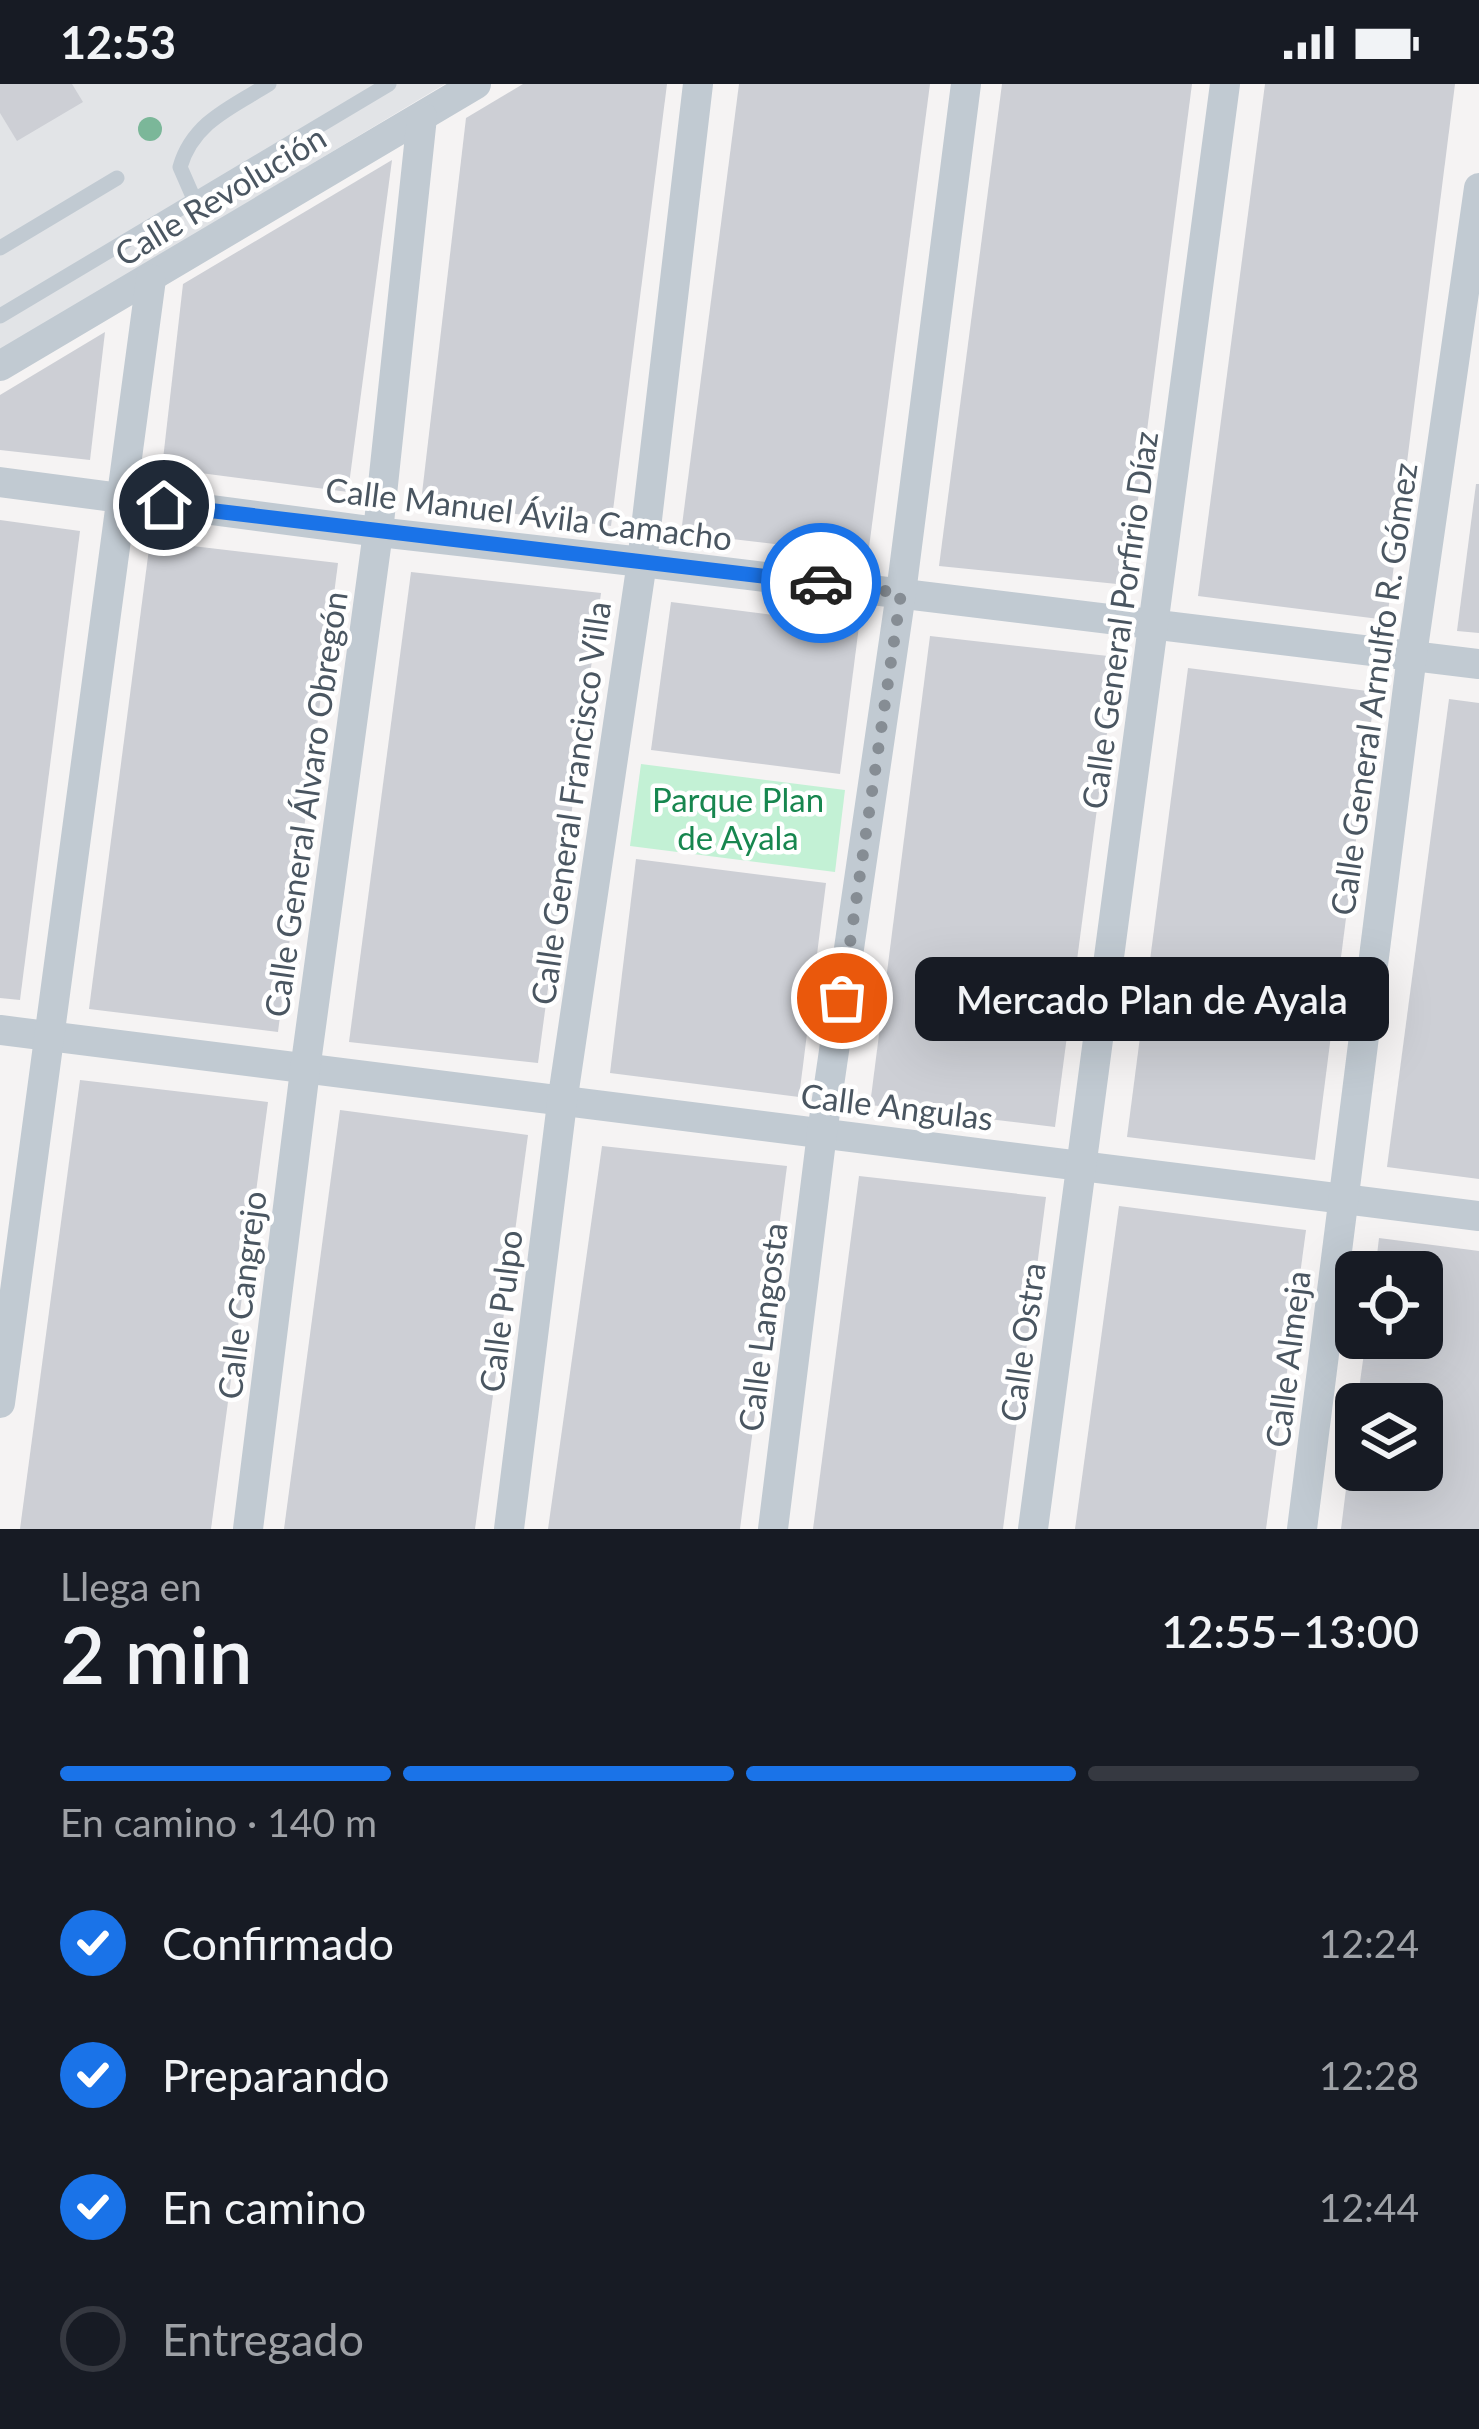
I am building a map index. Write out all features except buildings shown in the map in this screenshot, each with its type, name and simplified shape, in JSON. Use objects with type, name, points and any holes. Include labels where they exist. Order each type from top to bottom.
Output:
[{"type":"street","name":"Calle Revolución","points":[[0,366],[476,84]]},
{"type":"street","name":"Calle General Francisco Villa","points":[[562,1103],[643,562],[698,84]]},
{"type":"street","name":"Calle Langosta","points":[[773,1529],[822,1133],[901,593],[966,84]]},
{"type":"street","name":"Calle General Porfirio Díaz","points":[[1082,1165],[1225,84]]},
{"type":"street","name":"Calle General Álvaro Obregón","points":[[305,1070],[378,532],[422,117]]},
{"type":"street","name":"Calle General Arnulfo R. Gómez","points":[[1344,1199],[1412,656],[1479,188]]},
{"type":"street","points":[[0,1403],[151,279]]},
{"type":"street","name":"Calle Manuel Ávila Camacho","points":[[0,482],[1479,664]]},
{"type":"street","name":"Calle Angulas","points":[[0,1030],[1479,1216]]},
{"type":"street","name":"Calle Cangrejo","points":[[248,1529],[305,1070]]},
{"type":"street","name":"Calle Pulpo","points":[[509,1529],[562,1103]]},
{"type":"street","name":"Calle Ostra","points":[[1034,1529],[1082,1165]]},
{"type":"street","name":"Calle Almeja","points":[[1301,1529],[1344,1199]]},
{"type":"lane","points":[[194,199],[180,167],[185,148],[204,125],[269,84]]},
{"type":"lane","points":[[0,316],[389,84]]},
{"type":"lane","points":[[0,248],[117,178]]},
{"type":"shaded area","points":[[0,84],[445,84],[0,351]]},
{"type":"green space","name":"Parque Plan de Ayala","points":[[641,764],[845,790],[835,872],[630,846]]},
{"type":"way so far","points":[[821,583],[901,593],[842,998]]},
{"type":"place","name":"Mercado Plan de Ayala","points":[[842,998]]},
{"type":"route","points":[[164,505],[821,583]]}]
